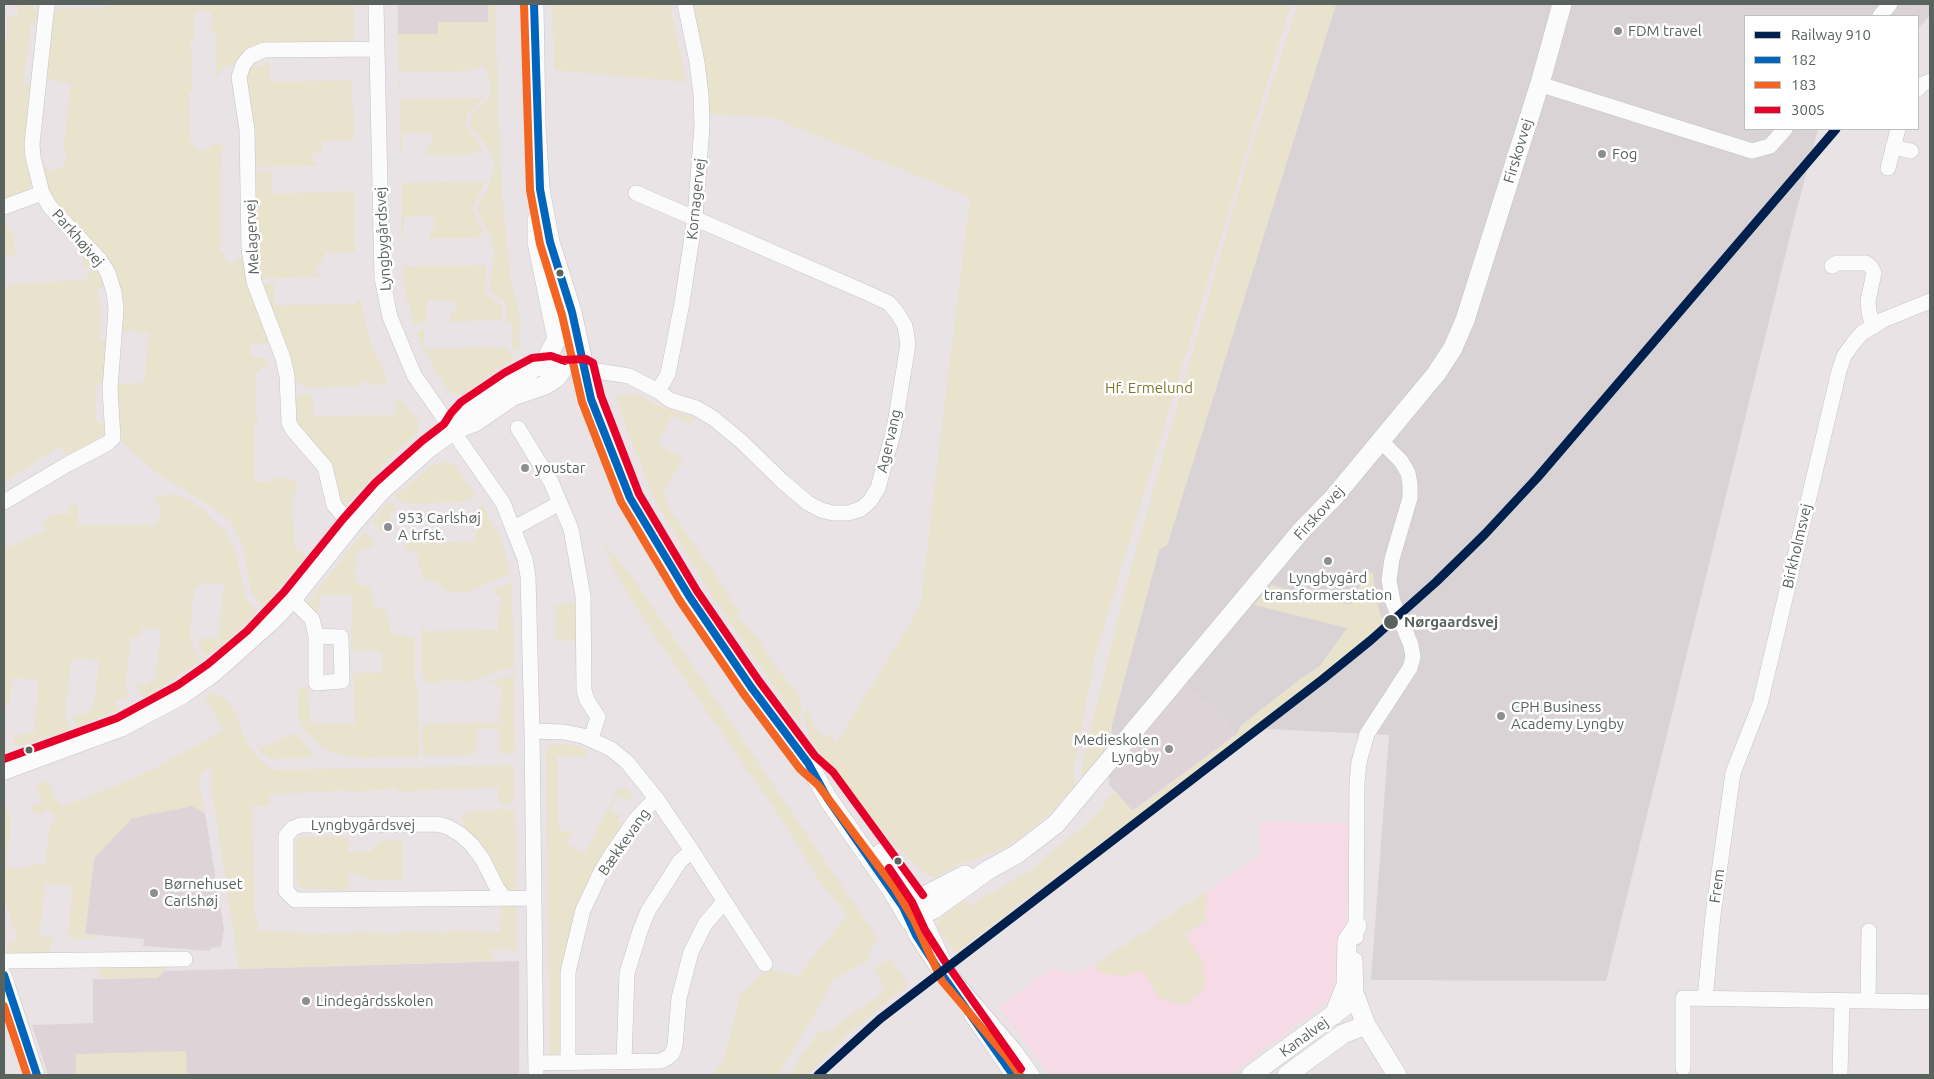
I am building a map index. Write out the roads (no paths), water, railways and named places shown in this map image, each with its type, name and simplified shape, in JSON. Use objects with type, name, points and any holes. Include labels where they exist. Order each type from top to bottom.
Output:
[{"type":"street","name":"Parkhøjvej","points":[[4,502],[108,443],[113,438],[110,389],[116,309],[114,292],[108,273],[100,260],[50,207],[42,194],[35,171],[32,144],[48,4]]},
{"type":"street","name":"Lyngbygårdsvej","points":[[376,4],[382,278],[384,291],[397,336],[414,375],[503,503],[525,559],[528,576],[536,1069]]},
{"type":"street","points":[[534,4],[536,126],[540,189],[550,242],[572,312],[591,399],[630,498],[689,596],[751,687],[808,763],[825,778],[912,911],[950,975],[1014,1050],[1032,1075]]},
{"type":"street","name":"Kornagervej","points":[[658,391],[668,374],[682,303],[695,217],[702,126],[697,62],[685,4]]},
{"type":"street","name":"Firskovvej","points":[[912,911],[1017,854],[1056,824],[1301,531],[1334,497],[1436,374],[1453,348],[1465,320],[1562,4]]},
{"type":"street","points":[[1881,15],[1890,4]]},
{"type":"street","name":"Melagervej","points":[[351,525],[334,505],[325,467],[289,423],[285,366],[261,302],[251,266],[247,130],[239,76],[243,64],[250,56],[264,50],[377,49]]},
{"type":"street","points":[[1919,87],[1921,84],[1930,81]]},
{"type":"street","points":[[1539,84],[1752,151],[1770,146],[1784,130]]},
{"type":"street","points":[[1888,168],[1898,130]]},
{"type":"street","points":[[1893,147],[1910,152]]},
{"type":"street","points":[[452,431],[459,419],[476,403],[510,380],[545,361],[558,339],[537,242],[540,189]]},
{"type":"street","name":"Agervang","points":[[538,366],[556,367],[562,370],[585,368],[629,376],[658,391],[670,400],[696,408],[713,418],[742,442],[782,481],[808,503],[821,510],[833,514],[848,513],[861,509],[870,501],[878,488],[894,430],[908,344],[905,326],[898,314],[889,304],[865,292],[636,193]]},
{"type":"street","points":[[4,208],[42,194]]},
{"type":"street","points":[[1832,266],[1837,262],[1866,263],[1871,267],[1874,273],[1868,301],[1872,327]]},
{"type":"street","name":"Birkholmsvej","points":[[1733,773],[1760,704],[1844,356],[1854,342],[1872,327],[1883,320],[1930,301]]},
{"type":"street","points":[[4,770],[121,727],[183,694],[234,656],[292,599],[351,525],[382,490],[428,448],[452,431],[475,422],[521,392],[545,385],[556,378],[562,370]]},
{"type":"street","points":[[518,428],[550,482],[571,529],[583,596],[584,690],[587,700],[598,717],[591,739]]},
{"type":"street","points":[[1380,440],[1401,461],[1408,474],[1410,484],[1410,498],[1392,559],[1389,580],[1393,602],[1411,645],[1413,657],[1410,668],[1367,734],[1359,762],[1357,790],[1356,998],[1366,1025],[1397,1075]]},
{"type":"street","points":[[514,528],[560,503]]},
{"type":"street","points":[[292,599],[312,619],[316,636]]},
{"type":"street","name":"Bækkevang","points":[[532,731],[564,732],[591,739],[611,749],[627,762],[656,798],[692,851],[764,964]]},
{"type":"street","name":"Frem","points":[[1705,999],[1713,915],[1733,773]]},
{"type":"street","name":"Bækkevang","points":[[568,1062],[568,972],[583,910],[611,855],[636,819],[656,798]]},
{"type":"street","name":"Lyngbygårdsvej","points":[[504,897],[497,888],[483,860],[472,845],[460,834],[448,827],[437,824],[301,825],[293,828],[286,836],[286,891],[295,900],[534,898]]},
{"type":"street","points":[[624,1062],[626,981],[640,931],[648,911],[680,861],[692,851]]},
{"type":"street","points":[[536,1069],[568,1062],[661,1061],[672,1054],[676,1040],[681,983],[691,952],[706,924],[724,903]]},
{"type":"street","points":[[912,911],[916,935],[952,990],[1013,1075]]},
{"type":"street","points":[[1334,1015],[1346,985],[1347,942],[1357,926]]},
{"type":"street","points":[[1868,1001],[1869,931]]},
{"type":"street","points":[[4,961],[184,959]]},
{"type":"street","points":[[4,975],[37,1075]]},
{"type":"street","name":"Kanalvej","points":[[1251,1075],[1356,998]]},
{"type":"street","points":[[1683,1068],[1683,998],[1930,1002]]},
{"type":"street","points":[[1840,1073],[1842,1002]]},
{"type":"street","name":"Kanalvej","points":[[1287,1075],[1343,1034],[1366,1025]]},
{"type":"street","points":[[1336,1039],[1354,1036],[1377,1042]]},
{"type":"rail line","name":"910","points":[[818,1075],[880,1019],[1323,679],[1371,640],[1436,582],[1485,534],[1537,478],[1835,130]]},
{"type":"place","name":"FDM travel","points":[[1618,31]]},
{"type":"place","name":"Fog","points":[[1602,154]]},
{"type":"place","name":"youstar","points":[[525,468]]},
{"type":"place","name":"953 Carlshøj A trfst.","points":[[388,527]]},
{"type":"place","name":"Lyngbygård transformerstation","points":[[1328,561]]},
{"type":"place","name":"Nørgaardsvej","points":[[1391,622]]},
{"type":"place","name":"CPH Business Academy Lyngby","points":[[1501,716]]},
{"type":"place","name":"Medieskolen Lyngby","points":[[1169,749]]},
{"type":"place","name":"Børnehuset Carlshøj","points":[[154,893]]},
{"type":"place","name":"Lindegårdsskolen","points":[[306,1001]]},
{"type":"park label","name":"Hf. Ermelund","points":[[1149,388]]}]
